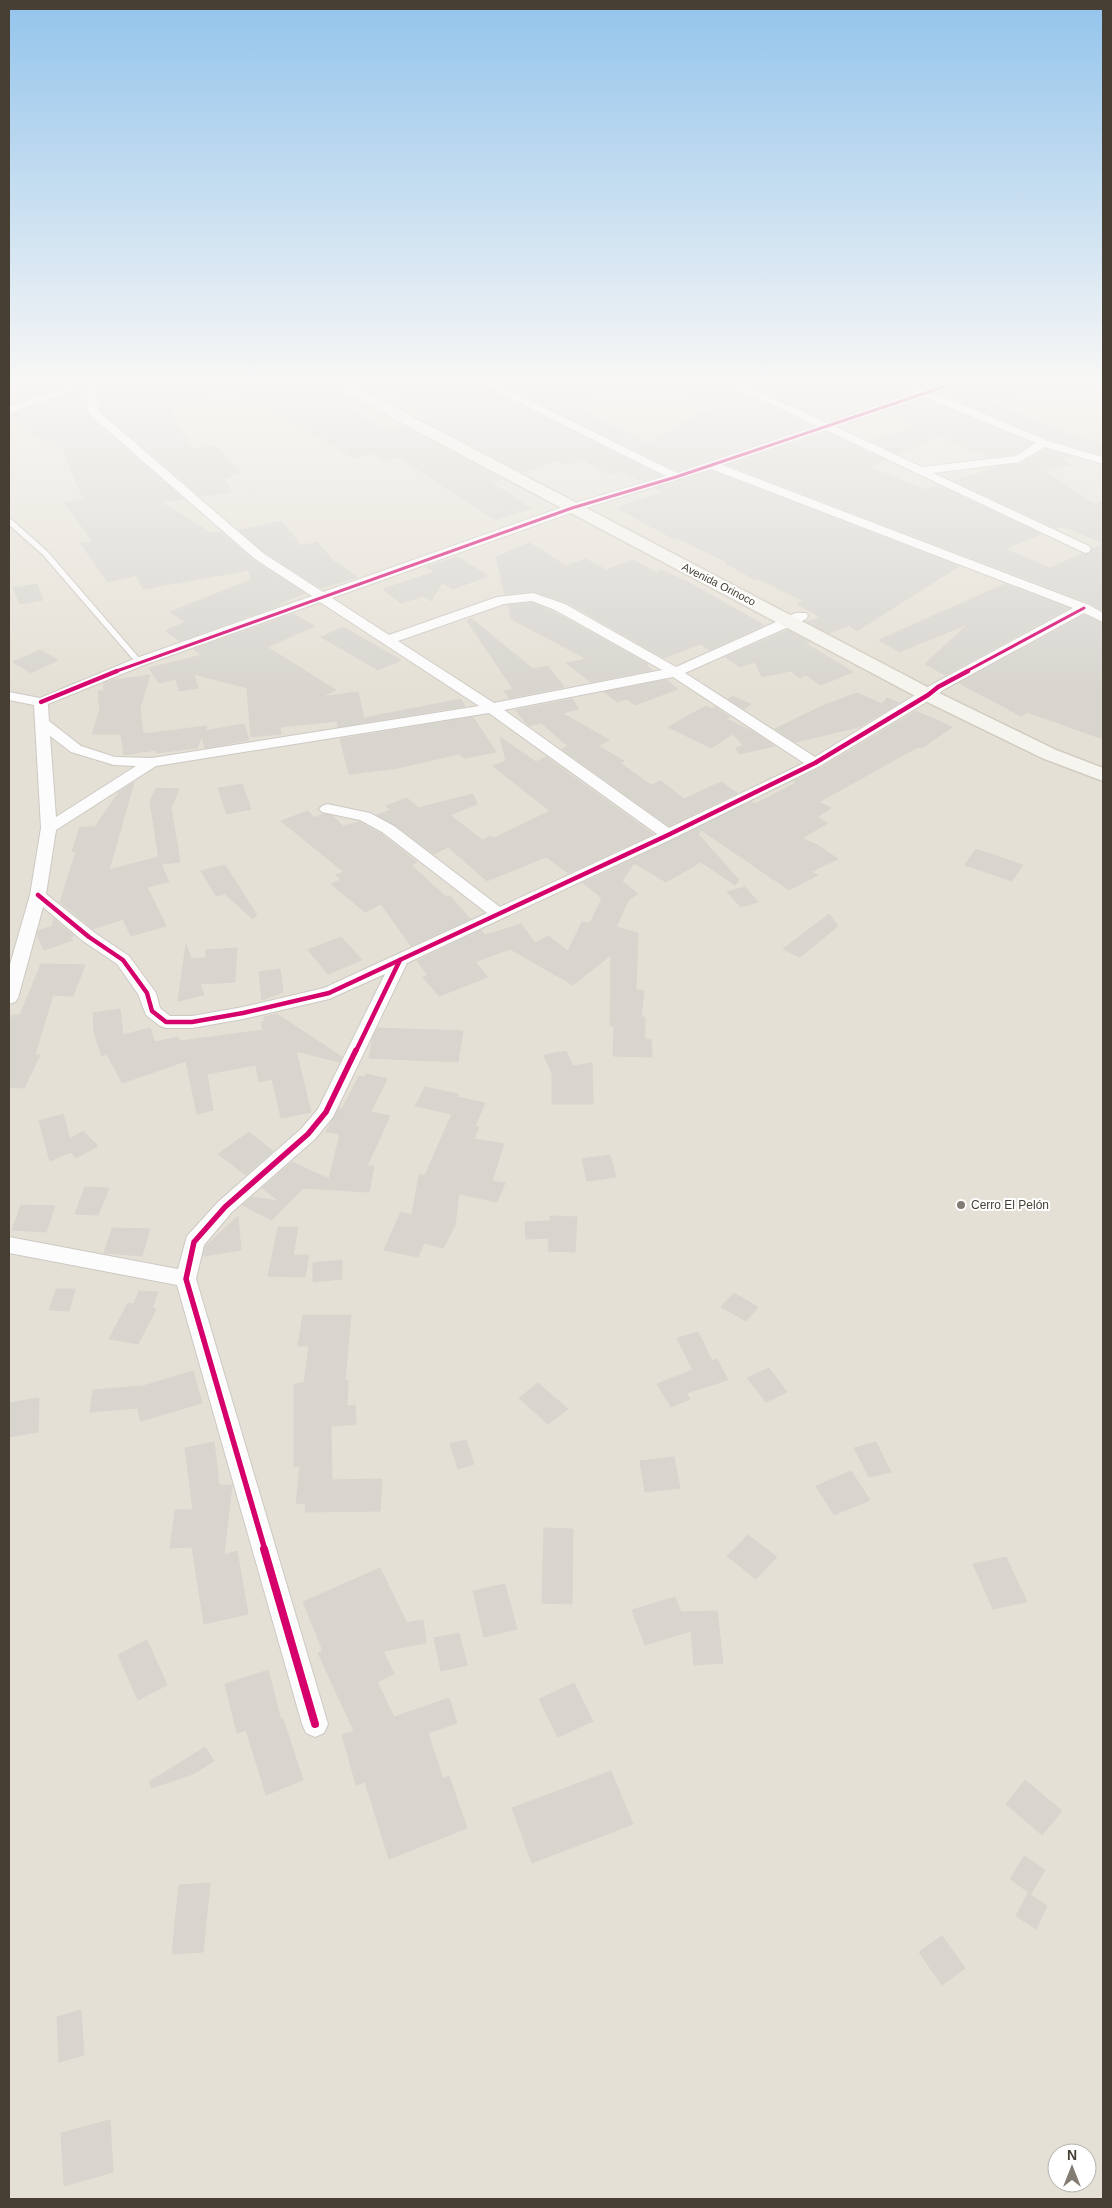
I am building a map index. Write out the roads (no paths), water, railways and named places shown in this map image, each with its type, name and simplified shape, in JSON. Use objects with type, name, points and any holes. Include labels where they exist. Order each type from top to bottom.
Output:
[{"type":"main road","name":"Avenida Orinoco","points":[[542,487],[796,618],[1049,754],[1103,776]]},
{"type":"main road","name":"Avenida Orinoco","points":[[544,487],[579,506]]},
{"type":"main road","name":"Avenida Orinoco","points":[[933,691],[1103,769]]},
{"type":"street","points":[[180,487],[259,556],[320,598],[492,708],[668,835]]},
{"type":"street","points":[[9,696],[41,702],[139,662],[579,506],[642,487]]},
{"type":"street","points":[[771,487],[1084,608],[1103,618]]},
{"type":"street","points":[[953,487],[1085,549]]},
{"type":"street","points":[[388,640],[502,600],[533,597],[560,607],[675,672],[816,762]]},
{"type":"street","points":[[38,895],[89,937],[123,960],[147,993],[152,1011],[166,1022],[192,1022],[243,1013],[328,993],[668,835],[816,762],[933,691],[1084,608]]},
{"type":"street","points":[[44,724],[76,749],[114,761],[152,762],[492,708],[675,672],[796,618]]},
{"type":"street","points":[[9,998],[38,895],[49,828],[44,724],[41,702]]},
{"type":"street","points":[[49,828],[152,762]]},
{"type":"street","points":[[327,809],[365,816],[388,829],[498,913]]},
{"type":"street","points":[[315,1724],[186,1279],[194,1242],[225,1207],[308,1134],[326,1112],[400,960]]},
{"type":"street","points":[[9,1246],[186,1279]]},
{"type":"lane","points":[[9,521],[45,554],[139,662]]},
{"type":"place","name":"Cerro El Pelón","points":[[961,1205]]}]
